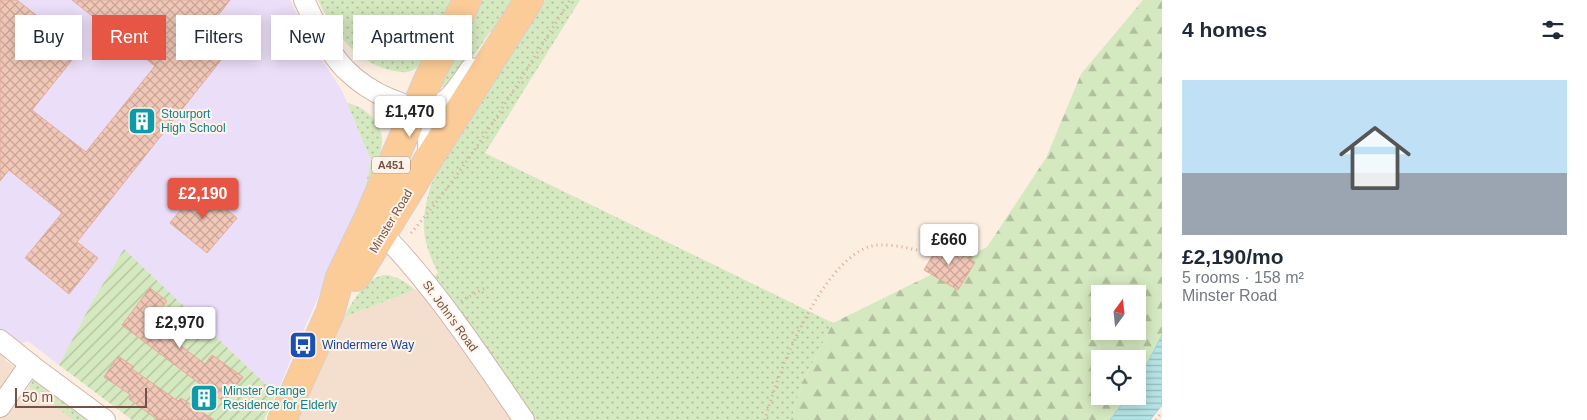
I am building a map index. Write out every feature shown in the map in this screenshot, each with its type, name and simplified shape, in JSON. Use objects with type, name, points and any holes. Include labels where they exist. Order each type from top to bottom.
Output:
[{"type":"main road","name":"Minster Road","points":[[383,234],[415,110],[467,0]]},
{"type":"main road","name":"Minster Road","points":[[282,420],[330,313],[340,277],[383,234],[529,0]]},
{"type":"street","points":[[304,0],[321,34],[344,68],[369,88],[415,110],[423,120],[429,145],[428,160]]},
{"type":"street","points":[[415,110],[433,108],[444,102],[458,88],[513,0]]},
{"type":"street","name":"St. John's Road","points":[[383,234],[422,277],[524,420]]},
{"type":"street","points":[[0,340],[105,420]]},
{"type":"street","points":[[0,407],[30,364]]},
{"type":"path","points":[[383,234],[423,219],[456,176],[502,109],[570,0]]},
{"type":"path","points":[[765,420],[772,393],[784,361],[798,332],[831,277],[850,257],[869,246],[917,250]]},
{"type":"path","points":[[446,309],[485,288]]},
{"type":"path","points":[[1156,420],[1162,412]]},
{"type":"shaded area","points":[[0,0],[290,0],[297,15],[271,15],[271,60],[322,60],[342,91],[371,160],[365,189],[276,394],[124,249],[91,304],[59,365],[28,341],[9,347],[0,340]]},
{"type":"shaded area","points":[[427,283],[524,420],[298,420],[324,357],[344,317],[415,290]]},
{"type":"shaded area","points":[[0,340],[9,347],[5,360],[16,368],[10,393],[20,398],[29,386],[73,420],[0,420]]},
{"type":"green space","points":[[318,0],[513,0],[494,32],[490,32],[472,58],[472,15],[353,15],[353,50],[343,39],[343,15],[326,15]]},
{"type":"green space","points":[[529,0],[580,0],[485,153],[833,323],[802,383],[791,420],[524,420],[427,283],[438,273],[428,250],[424,230],[425,209],[431,185]]},
{"type":"green space","points":[[1143,0],[1162,0],[1162,335],[1146,366],[1146,350],[1091,350],[1091,405],[1121,405],[1110,420],[791,420],[802,383],[833,323],[987,247],[1046,158],[1081,74]]},
{"type":"green space","points":[[366,60],[423,60],[417,67],[406,72],[381,67]]},
{"type":"green space","points":[[446,60],[471,60],[462,73],[445,88],[439,83]]},
{"type":"green space","points":[[347,103],[363,109],[378,124],[381,133],[380,152],[365,189],[371,160]]},
{"type":"green space","points":[[124,249],[276,394],[264,420],[132,420],[59,365],[91,304]]},
{"type":"green space","points":[[383,275],[401,280],[415,290],[344,317],[355,298],[365,286],[370,281]]},
{"type":"green space","points":[[34,378],[91,420],[73,420],[29,386]]},
{"type":"water","points":[[1162,335],[1162,405],[1150,420],[1110,420],[1121,405],[1146,405],[1146,366]]},
{"type":"building","name":"Stourport High School","points":[[0,0],[17,0],[36,15],[15,15],[15,60],[72,60],[32,110],[86,152],[155,66],[147,60],[166,60],[166,15],[92,16],[72,0],[230,0],[219,15],[176,15],[176,60],[221,60],[77,242],[98,258],[69,294],[25,258],[62,213],[9,170],[0,181]]},
{"type":"building","points":[[199,187],[237,218],[207,253],[170,223]]},
{"type":"building","points":[[941,241],[975,262],[958,290],[924,270]]},
{"type":"building","points":[[150,288],[167,301],[150,323],[205,364],[212,355],[243,377],[224,402],[122,325]]},
{"type":"building","points":[[118,356],[134,367],[132,369],[178,401],[181,398],[214,420],[158,420],[129,399],[131,395],[104,377]]},
{"type":"place","name":"Stourport High School","points":[[142,121]]},
{"type":"place","name":"Windermere Way","points":[[303,345]]},
{"type":"place","name":"Minster Grange Residence for Elderly","points":[[204,398]]}]
